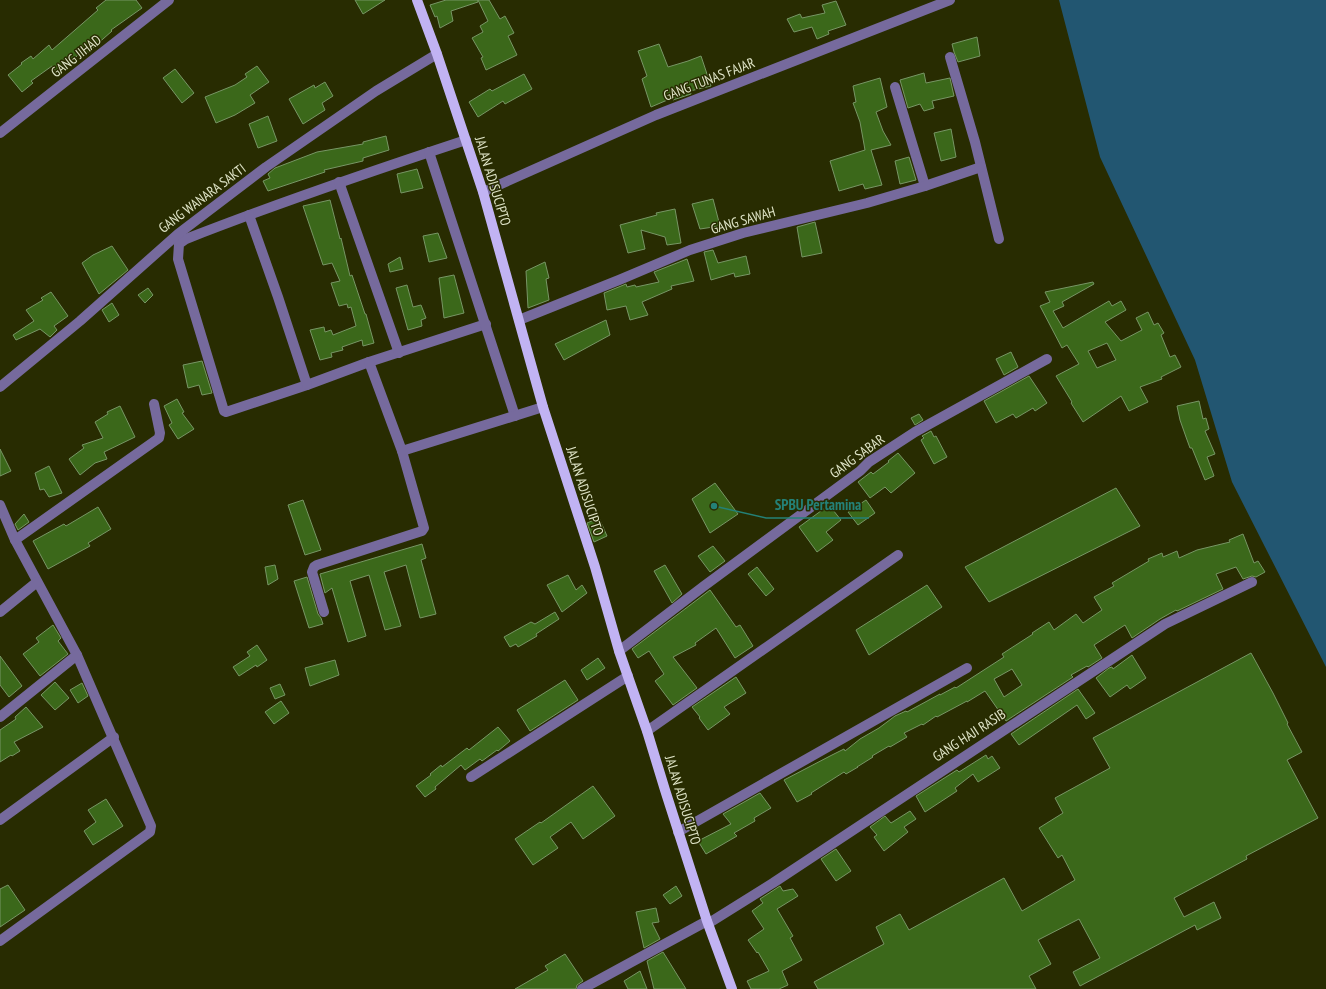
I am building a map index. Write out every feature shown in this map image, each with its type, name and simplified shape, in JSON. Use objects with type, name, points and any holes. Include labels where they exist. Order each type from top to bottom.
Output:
[{"type":"main road","name":"JALAN ADISUCIPTO","points":[[417,0],[437,54],[483,192],[543,407],[595,567],[619,651],[647,731],[708,922],[732,989]]},
{"type":"street","name":"GANG JIHAD","points":[[0,133],[169,0]]},
{"type":"street","name":"GANG TUNAS FAJAR","points":[[483,192],[656,115],[950,0]]},
{"type":"street","name":"GANG WANARA SAKTI","points":[[0,386],[80,321],[178,234],[266,167],[376,91],[437,54]]},
{"type":"street","points":[[950,57],[975,142],[999,239]]},
{"type":"street","points":[[895,86],[924,186]]},
{"type":"street","points":[[466,140],[339,182],[181,242],[179,244],[178,259],[224,411],[229,412],[369,362],[486,324]]},
{"type":"street","points":[[429,152],[515,416]]},
{"type":"street","name":"GANG SAWAH","points":[[519,320],[690,250],[743,233],[867,203],[981,167]]},
{"type":"street","points":[[339,182],[399,353]]},
{"type":"street","points":[[249,215],[307,385]]},
{"type":"street","name":"GANG SABAR","points":[[619,651],[704,586],[860,471],[869,462],[915,432],[1048,359]]},
{"type":"street","points":[[324,612],[312,572],[314,567],[422,532],[424,528],[402,451],[369,362]]},
{"type":"street","points":[[15,540],[159,438],[160,433],[154,404]]},
{"type":"street","points":[[402,451],[543,407]]},
{"type":"street","points":[[0,941],[150,832],[151,824],[77,655],[15,540],[1,508]]},
{"type":"street","points":[[647,731],[898,555]]},
{"type":"street","points":[[0,612],[37,582]]},
{"type":"street","name":"GANG HAJI RASIB","points":[[582,989],[708,922],[773,883],[1165,624],[1252,582]]},
{"type":"street","points":[[0,717],[77,655]]},
{"type":"street","points":[[678,832],[967,668]]},
{"type":"street","points":[[471,777],[628,676]]},
{"type":"street","points":[[0,820],[114,737]]},
{"type":"water","points":[[1059,0],[1326,0],[1326,667],[1232,482],[1195,360],[1100,157]]},
{"type":"building","points":[[106,0],[136,0],[142,8],[111,30],[112,31],[86,54],[84,50],[57,73],[52,66],[31,81],[33,83],[22,92],[8,75],[22,64],[21,63],[31,56],[33,59],[49,45],[52,50],[98,10],[96,8]]},
{"type":"building","points":[[355,0],[385,0],[363,14]]},
{"type":"building","points":[[446,0],[478,0],[478,2],[451,11],[453,21],[440,28],[437,16],[435,17],[430,5]]},
{"type":"building","points":[[478,0],[489,0],[500,19],[505,16],[514,33],[508,36],[517,55],[486,70],[481,58],[483,57],[472,38],[483,32],[480,26],[488,21]]},
{"type":"building","points":[[836,1],[846,25],[828,31],[829,34],[817,39],[812,27],[794,32],[787,19],[800,14],[802,18],[825,13],[822,5]]},
{"type":"building","points":[[977,37],[980,56],[958,62],[952,44]]},
{"type":"building","points":[[659,44],[668,67],[701,56],[711,86],[690,91],[691,94],[673,100],[672,98],[651,107],[642,79],[647,76],[638,51]]},
{"type":"building","points":[[257,66],[269,82],[250,95],[255,103],[235,115],[216,123],[205,97],[235,85],[247,77],[245,74]]},
{"type":"building","points":[[175,69],[194,93],[182,103],[163,78]]},
{"type":"building","points":[[924,73],[926,83],[950,78],[954,96],[932,101],[934,108],[924,111],[920,104],[908,108],[900,80]]},
{"type":"building","points":[[524,74],[532,89],[505,104],[503,101],[478,117],[469,102],[490,89],[492,91]]},
{"type":"building","points":[[880,78],[887,107],[876,112],[883,131],[891,145],[871,150],[882,185],[865,189],[863,184],[839,191],[830,161],[865,150],[860,122],[853,103],[856,102],[853,86]]},
{"type":"building","points":[[325,82],[333,96],[322,103],[325,110],[303,124],[289,99],[314,85],[315,88]]},
{"type":"building","points":[[268,116],[277,141],[258,148],[249,124]]},
{"type":"building","points":[[951,129],[956,157],[941,161],[934,133]]},
{"type":"building","points":[[386,136],[389,150],[363,158],[363,161],[324,170],[325,172],[268,191],[263,181],[270,178],[268,174],[275,168],[317,152],[363,144],[363,142]]},
{"type":"building","points":[[909,157],[916,180],[900,184],[895,161]]},
{"type":"building","points":[[417,169],[423,188],[401,193],[397,174]]},
{"type":"building","points":[[713,199],[720,226],[700,229],[692,204]]},
{"type":"building","points":[[330,200],[350,276],[352,275],[366,314],[374,343],[363,346],[362,340],[342,347],[343,350],[331,353],[332,357],[320,360],[310,330],[324,327],[325,332],[331,330],[333,335],[356,326],[351,307],[348,308],[347,304],[339,306],[331,283],[340,281],[332,263],[323,265],[303,206]]},
{"type":"building","points":[[675,209],[681,243],[667,245],[665,237],[641,230],[645,249],[628,253],[620,225],[657,215],[656,213]]},
{"type":"building","points":[[815,222],[822,253],[802,257],[797,227]]},
{"type":"building","points":[[438,233],[447,258],[429,262],[423,236]]},
{"type":"building","points":[[112,246],[128,270],[99,294],[82,263],[93,255]]},
{"type":"building","points":[[713,250],[718,263],[746,256],[750,274],[735,277],[734,273],[711,280],[704,252]]},
{"type":"building","points":[[400,257],[403,269],[390,272],[388,264]]},
{"type":"building","points":[[687,259],[694,281],[671,286],[672,289],[642,302],[648,315],[630,320],[626,306],[607,310],[604,293],[626,284],[627,287],[635,285],[636,287],[659,282],[654,272]]},
{"type":"building","points":[[545,262],[549,278],[546,279],[549,300],[528,308],[526,271]]},
{"type":"building","points":[[454,275],[464,313],[444,318],[439,278]]},
{"type":"building","points":[[1093,282],[1094,284],[1062,302],[1064,306],[1053,311],[1063,328],[1109,301],[1112,306],[1121,301],[1126,310],[1105,322],[1121,341],[1142,330],[1136,318],[1148,312],[1154,325],[1158,323],[1164,333],[1161,335],[1170,357],[1175,355],[1181,367],[1161,377],[1162,379],[1140,387],[1148,402],[1129,411],[1121,396],[1083,422],[1056,376],[1079,364],[1067,345],[1062,348],[1040,306],[1050,302],[1045,292]],"holes":[[[1107,343],[1116,360],[1097,368],[1088,351]]]},
{"type":"building","points":[[407,285],[413,307],[421,305],[426,318],[421,320],[422,326],[408,330],[396,288]]},
{"type":"building","points":[[148,288],[153,295],[145,303],[138,295]]},
{"type":"building","points":[[51,292],[68,316],[54,326],[57,330],[50,337],[40,329],[16,340],[13,335],[34,321],[26,310],[43,300],[41,298]]},
{"type":"building","points":[[112,303],[119,315],[109,322],[102,310]]},
{"type":"building","points":[[606,320],[610,335],[564,360],[555,344]]},
{"type":"building","points":[[1011,352],[1018,367],[1004,375],[996,359]]},
{"type":"building","points":[[202,361],[212,393],[202,395],[199,385],[188,388],[183,365]]},
{"type":"building","points":[[1029,376],[1047,403],[1035,411],[1033,408],[1016,418],[1013,414],[996,423],[984,401]]},
{"type":"building","points":[[177,399],[184,412],[182,413],[194,429],[178,439],[169,425],[172,423],[164,406]]},
{"type":"building","points":[[1199,401],[1203,419],[1206,418],[1209,429],[1205,431],[1215,454],[1207,457],[1214,476],[1205,480],[1192,448],[1190,448],[1180,420],[1177,406]]},
{"type":"building","points":[[120,406],[135,437],[104,452],[107,459],[95,463],[80,475],[69,459],[84,448],[82,445],[103,438],[95,422],[108,414],[107,412]]},
{"type":"building","points":[[919,414],[923,420],[915,425],[911,418]]},
{"type":"building","points":[[931,431],[934,437],[936,436],[947,457],[934,464],[921,440],[924,438],[922,436]]},
{"type":"building","points":[[0,449],[11,471],[0,476]]},
{"type":"building","points":[[898,453],[915,473],[891,493],[885,487],[870,498],[858,482],[871,472],[873,474]]},
{"type":"building","points":[[49,466],[62,493],[49,497],[44,489],[40,490],[35,473]]},
{"type":"building","points":[[715,483],[738,514],[710,533],[692,499]]},
{"type":"building","points":[[1116,488],[1140,526],[989,602],[965,567]]},
{"type":"building","points":[[303,500],[321,550],[305,555],[288,505]]},
{"type":"building","points":[[866,500],[875,513],[858,525],[848,512]]},
{"type":"building","points":[[829,505],[841,520],[826,532],[833,540],[817,552],[799,527]]},
{"type":"building","points":[[98,507],[111,529],[88,543],[90,546],[48,569],[33,541],[64,524],[66,526]]},
{"type":"building","points":[[24,514],[29,522],[18,530],[15,524]]},
{"type":"building","points":[[599,518],[607,536],[594,542],[587,523]]},
{"type":"building","points":[[1243,534],[1254,563],[1258,561],[1265,572],[1256,577],[1252,576],[1243,579],[1236,567],[1216,574],[1223,589],[1177,611],[1176,610],[1132,638],[1125,625],[1094,645],[1102,658],[1071,675],[1073,677],[1006,721],[985,691],[967,702],[937,717],[936,716],[923,725],[922,724],[904,733],[907,737],[872,756],[873,757],[846,774],[844,772],[811,793],[812,794],[797,802],[784,780],[844,749],[845,751],[860,739],[879,728],[895,716],[906,711],[907,712],[940,694],[955,687],[956,688],[1004,657],[1002,654],[1049,622],[1054,630],[1076,614],[1083,623],[1102,610],[1094,597],[1114,586],[1112,583],[1149,561],[1148,559],[1162,553],[1163,557],[1177,551],[1179,558],[1197,550],[1230,542],[1229,540]],"holes":[[[1012,669],[1022,685],[1004,697],[994,679]]]},
{"type":"building","points":[[422,544],[426,558],[421,560],[436,614],[420,618],[406,565],[384,572],[401,626],[385,630],[369,575],[350,581],[366,636],[348,642],[332,588],[325,593],[320,574]]},
{"type":"building","points":[[713,546],[725,561],[710,572],[698,556]]},
{"type":"building","points":[[275,565],[278,579],[268,585],[265,567]]},
{"type":"building","points":[[665,565],[682,594],[672,603],[654,571]]},
{"type":"building","points":[[757,567],[774,589],[766,596],[748,574]]},
{"type":"building","points":[[568,575],[576,590],[582,585],[587,593],[562,612],[547,585]]},
{"type":"building","points":[[307,577],[318,614],[323,624],[309,628],[294,581]]},
{"type":"building","points":[[927,585],[942,607],[869,655],[856,630]]},
{"type":"building","points":[[710,590],[736,627],[740,625],[753,646],[735,658],[716,628],[695,643],[696,645],[673,657],[697,688],[673,705],[655,681],[664,674],[649,651],[638,658],[632,649]]},
{"type":"building","points":[[555,612],[559,619],[536,634],[537,636],[518,647],[516,644],[510,647],[504,637],[531,622],[535,624]]},
{"type":"building","points":[[53,625],[61,638],[58,641],[68,654],[40,676],[23,654],[39,642],[36,638]]},
{"type":"building","points":[[257,645],[267,660],[239,676],[233,667],[250,656],[247,652]]},
{"type":"building","points":[[1251,653],[1273,693],[1302,752],[1287,760],[1318,818],[1246,856],[1247,859],[1174,898],[1184,917],[1214,902],[1221,918],[1197,930],[1195,925],[1080,986],[1073,972],[1100,958],[1079,919],[1038,940],[1051,964],[1029,976],[1036,989],[818,989],[814,982],[884,944],[876,927],[900,914],[909,930],[1004,878],[1022,911],[1075,880],[1062,855],[1058,858],[1039,828],[1063,813],[1055,798],[1110,768],[1093,738]]},
{"type":"building","points":[[1132,655],[1146,678],[1130,689],[1127,685],[1110,697],[1096,678],[1109,668],[1112,667],[1113,669]]},
{"type":"building","points":[[0,656],[22,686],[9,697],[0,685]]},
{"type":"building","points":[[598,658],[605,668],[587,680],[581,670]]},
{"type":"building","points":[[335,660],[339,675],[310,686],[305,668]]},
{"type":"building","points":[[736,677],[746,693],[724,707],[730,714],[708,730],[692,707]]},
{"type":"building","points":[[565,680],[578,700],[530,731],[517,710]]},
{"type":"building","points":[[55,682],[69,698],[55,710],[41,695]]},
{"type":"building","points":[[82,683],[88,696],[78,703],[70,690]]},
{"type":"building","points":[[280,684],[285,695],[275,699],[270,688]]},
{"type":"building","points":[[1078,689],[1095,713],[1086,719],[1077,705],[1019,745],[1011,734]]},
{"type":"building","points":[[281,701],[289,713],[274,724],[265,712]]},
{"type":"building","points":[[26,707],[43,727],[14,742],[20,751],[0,762],[0,730],[16,719],[15,717]]},
{"type":"building","points":[[498,727],[510,741],[498,751],[497,750],[482,761],[480,759],[465,770],[461,765],[435,787],[436,789],[425,797],[416,786],[431,775],[430,774],[441,765],[442,767],[467,748],[469,750]]},
{"type":"building","points":[[986,755],[988,759],[992,756],[1000,768],[978,782],[973,774],[955,788],[957,791],[925,812],[916,796],[957,770],[959,772]]},
{"type":"building","points":[[593,786],[615,816],[583,839],[571,822],[550,837],[558,848],[533,865],[515,839],[540,822],[541,823]]},
{"type":"building","points":[[760,793],[771,808],[754,818],[755,821],[734,833],[737,836],[706,854],[698,841],[731,824],[723,814]]},
{"type":"building","points":[[106,799],[123,826],[93,845],[84,831],[96,822],[88,810]]},
{"type":"building","points":[[910,811],[916,819],[904,827],[908,832],[884,851],[874,837],[877,835],[870,827],[885,816],[891,823]]},
{"type":"building","points":[[836,849],[851,871],[836,881],[821,859]]},
{"type":"building","points":[[8,885],[25,910],[0,927],[0,889]]},
{"type":"building","points":[[676,886],[682,896],[670,904],[663,895]]},
{"type":"building","points":[[780,886],[783,891],[793,889],[798,896],[777,909],[793,936],[790,938],[802,960],[782,971],[788,985],[779,989],[751,989],[747,981],[769,971],[758,952],[757,953],[748,940],[764,929],[752,911],[763,903],[760,899]]},
{"type":"building","points":[[656,908],[659,922],[652,923],[660,939],[644,948],[636,912]]},
{"type":"building","points":[[663,952],[686,989],[654,989],[647,961]]},
{"type":"building","points":[[565,954],[583,981],[577,985],[576,989],[515,989],[548,970],[545,966]]},
{"type":"building","points":[[640,971],[647,989],[628,989],[624,981]]},
{"type":"place","name":"SPBU Pertamina","points":[[714,506]]}]
